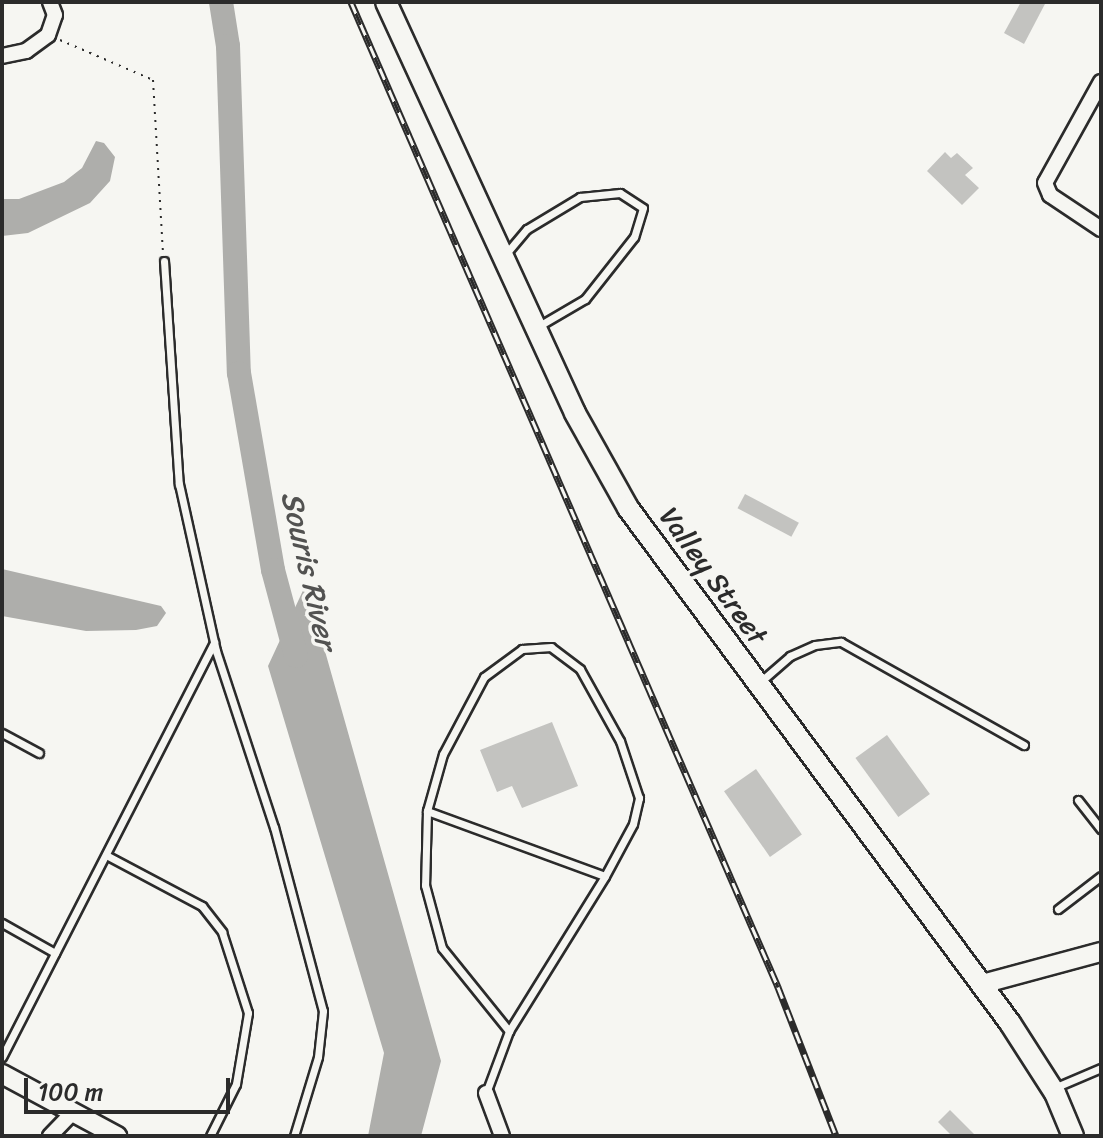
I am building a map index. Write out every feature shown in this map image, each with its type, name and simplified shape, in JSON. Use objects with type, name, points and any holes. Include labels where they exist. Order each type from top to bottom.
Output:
[{"type":"main road","name":"Valley Street","points":[[386,2],[535,329],[628,508],[982,984],[1052,1088],[1073,1136]]},
{"type":"street","points":[[2,56],[26,51],[48,35],[55,15],[50,2]]},
{"type":"street","points":[[1101,82],[1045,183],[1050,195],[1101,229]]},
{"type":"street","points":[[982,984],[1101,952]]},
{"type":"street","points":[[2,1074],[117,1136]]},
{"type":"street","points":[[486,1093],[502,1136]]},
{"type":"street","points":[[50,1136],[73,1112]]},
{"type":"lane","points":[[503,258],[527,229],[580,197],[620,193],[643,208],[634,237],[585,299],[535,329]]},
{"type":"lane","points":[[164,261],[179,484],[214,642],[274,827],[323,1011],[318,1057],[294,1136]]},
{"type":"lane","points":[[2,1057],[214,642]]},
{"type":"lane","points":[[757,684],[790,656],[815,645],[841,642],[1024,745]]},
{"type":"lane","points":[[486,1093],[509,1031],[605,876],[633,824],[639,798],[620,741],[580,669],[551,647],[522,649],[484,677],[443,754],[427,811],[425,885],[442,948],[509,1031]]},
{"type":"lane","points":[[2,733],[39,753]]},
{"type":"lane","points":[[1078,800],[1101,829]]},
{"type":"lane","points":[[427,811],[605,876]]},
{"type":"lane","points":[[106,855],[202,906],[222,932],[248,1013],[247,1035],[236,1084],[210,1136]]},
{"type":"lane","points":[[1058,909],[1101,876]]},
{"type":"lane","points":[[2,923],[55,953]]},
{"type":"lane","points":[[1052,1088],[1101,1068]]},
{"type":"path","points":[[48,35],[153,80],[164,261]]},
{"type":"shaded area","points":[[96,141],[104,143],[115,157],[110,181],[90,203],[28,233],[2,236],[2,199],[19,199],[64,182],[82,168]]},
{"type":"shaded area","points":[[2,569],[161,606],[166,613],[157,626],[136,630],[86,631],[2,616]]},
{"type":"shaded area","points":[[306,584],[441,1061],[421,1136],[368,1136],[384,1053],[268,666]]},
{"type":"building","points":[[1021,2],[1046,2],[1024,44],[1004,33]]},
{"type":"building","points":[[945,152],[951,158],[957,153],[973,168],[965,175],[979,188],[962,205],[927,171]]},
{"type":"building","points":[[745,494],[799,523],[791,537],[737,508]]},
{"type":"building","points":[[552,722],[578,786],[522,808],[512,786],[497,792],[480,750]]},
{"type":"building","points":[[887,735],[930,794],[898,817],[855,758]]},
{"type":"building","points":[[756,769],[802,835],[770,857],[724,791]]},
{"type":"building","points":[[950,1110],[976,1136],[952,1136],[938,1122]]},
{"type":"waterway","name":"Souris River","points":[[221,2],[228,46],[239,373],[273,570],[296,656]]},
{"type":"railway","points":[[351,2],[778,987],[836,1136]]}]
